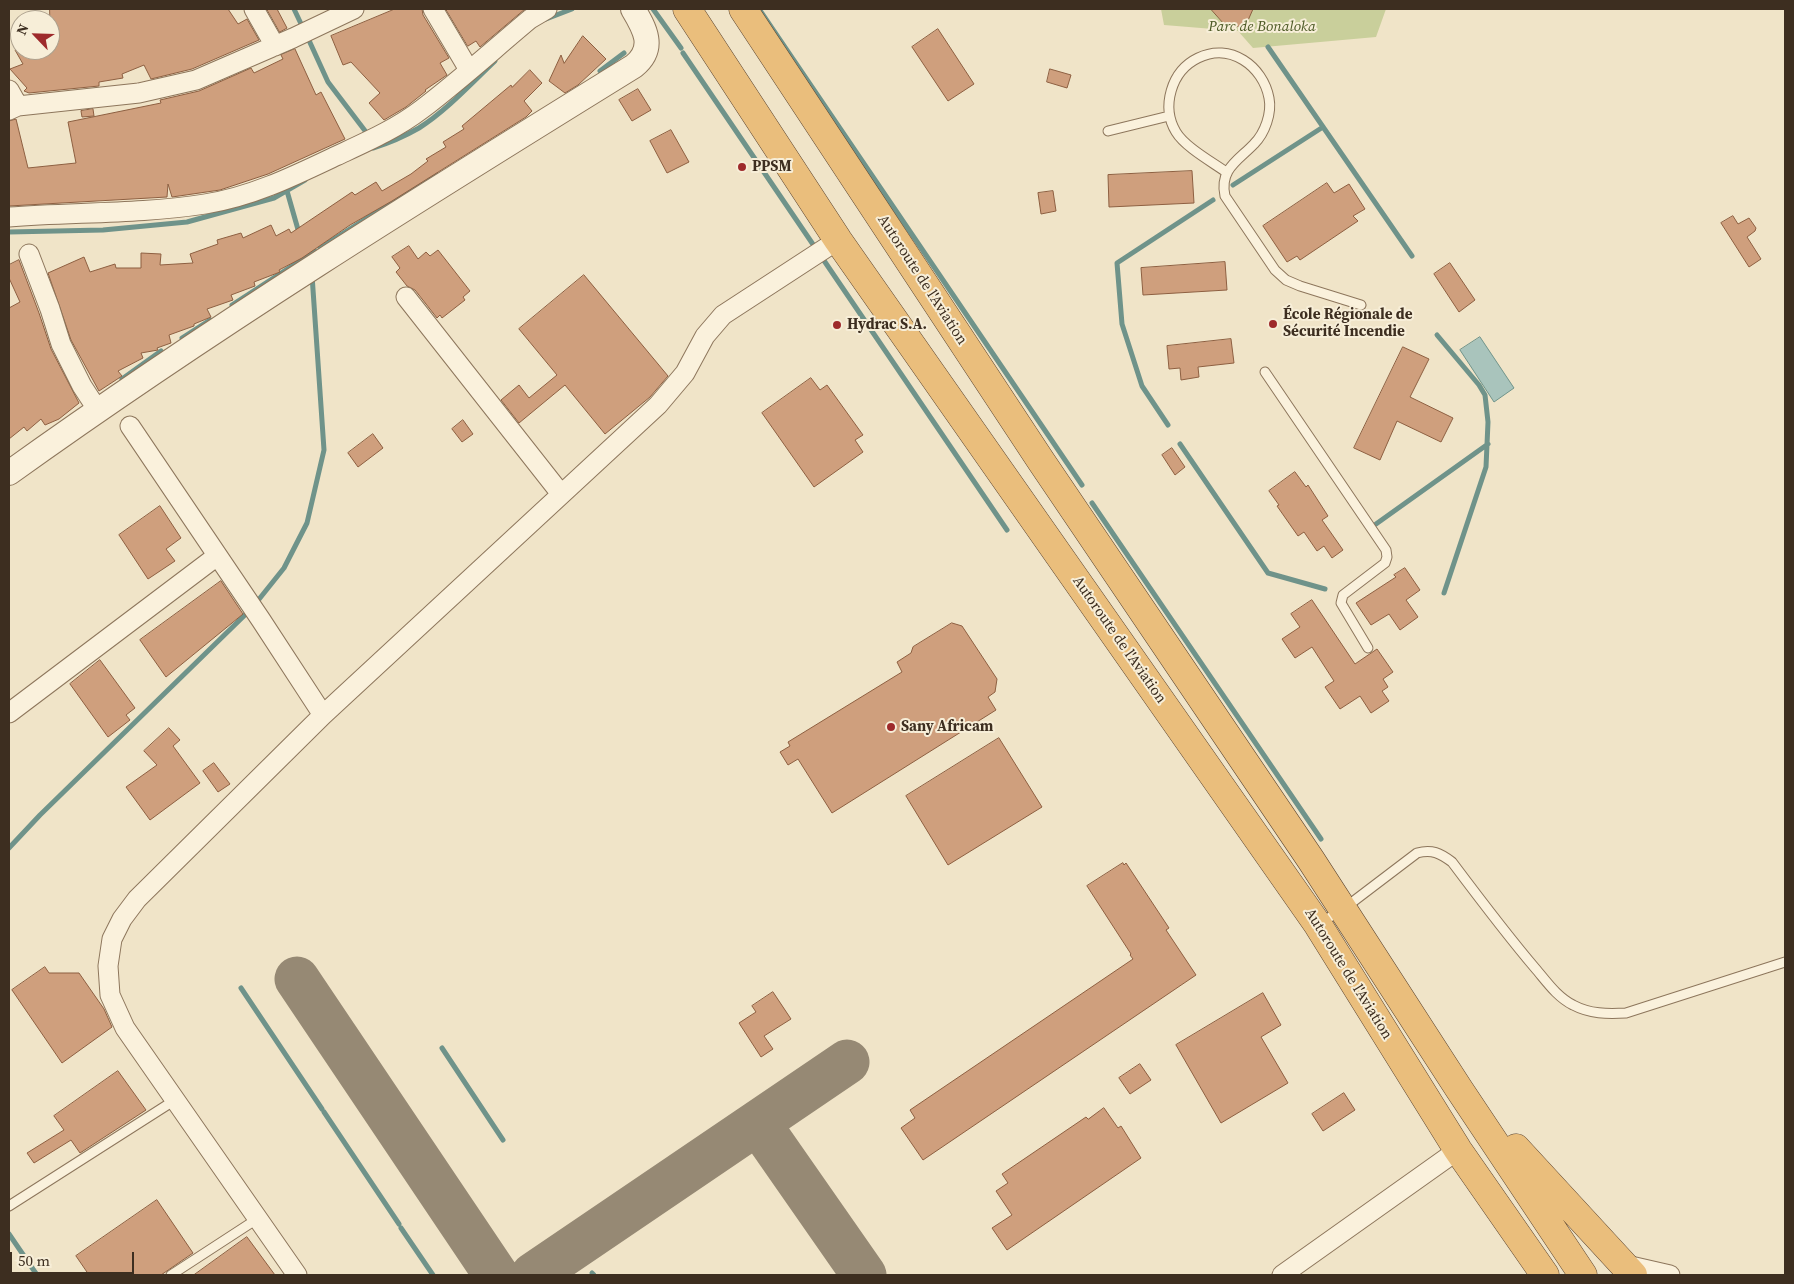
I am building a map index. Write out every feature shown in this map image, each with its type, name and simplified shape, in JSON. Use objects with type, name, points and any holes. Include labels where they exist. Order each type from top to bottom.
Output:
[{"type":"highway","name":"Autoroute de l'Aviation","points":[[687,9],[838,240],[1318,925],[1458,1150],[1546,1275]]},
{"type":"highway","name":"Autoroute de l'Aviation","points":[[743,9],[1036,453],[1288,827],[1583,1275]]},
{"type":"highway","points":[[1459,1089],[1628,1270]]},
{"type":"street","points":[[254,9],[275,46]]},
{"type":"street","points":[[12,102],[140,93],[196,80],[354,9]]},
{"type":"street","points":[[433,9],[469,70]]},
{"type":"street","points":[[9,216],[151,210],[206,204],[245,195],[286,179],[391,129],[421,110],[530,19],[547,9]]},
{"type":"street","points":[[9,473],[97,409],[289,281],[634,66],[641,60],[646,50],[647,39],[633,9]]},
{"type":"street","points":[[297,1275],[125,1028],[110,995],[108,966],[112,938],[122,919],[137,899],[323,715],[658,405],[685,373],[705,336],[723,315],[838,240]]},
{"type":"street","points":[[29,254],[61,344],[82,386],[97,409]]},
{"type":"street","points":[[406,297],[561,494]]},
{"type":"street","points":[[130,426],[323,715]]},
{"type":"street","points":[[9,713],[217,556]]},
{"type":"street","points":[[1282,1275],[1458,1150]]},
{"type":"street","points":[[1628,1270],[1670,1275]]},
{"type":"lane","points":[[1226,172],[1192,148],[1177,134],[1169,116],[1168,100],[1172,85],[1184,69],[1198,58],[1212,54],[1229,54],[1245,61],[1257,70],[1269,99],[1269,113],[1264,128],[1255,143],[1239,156],[1226,172],[1222,185],[1225,196],[1275,270],[1286,280],[1361,305]]},
{"type":"lane","points":[[1108,131],[1169,116]]},
{"type":"lane","points":[[1265,372],[1386,550],[1385,564],[1343,595],[1341,599],[1341,603],[1368,648]]},
{"type":"lane","points":[[1318,925],[1342,910],[1417,853],[1428,850],[1442,854],[1452,862],[1520,951],[1560,997],[1590,1012],[1626,1013],[1785,962]]},
{"type":"lane","points":[[9,1206],[174,1100]]},
{"type":"lane","points":[[171,1275],[257,1219]]},
{"type":"green space","name":"Parc de Bonaloka","points":[[1161,9],[1386,9],[1376,37],[1253,48],[1238,31],[1164,25]]},
{"type":"water","points":[[1480,337],[1514,388],[1494,402],[1460,350]]},
{"type":"building","points":[[228,9],[238,24],[247,19],[259,40],[192,69],[151,79],[144,65],[122,74],[123,78],[99,82],[99,86],[29,93],[24,91],[27,88],[10,69],[23,64],[21,60],[60,60],[60,10],[50,10]]},
{"type":"building","points":[[267,9],[277,9],[287,28],[280,32]]},
{"type":"building","points":[[395,9],[422,9],[423,15],[449,58],[440,63],[447,75],[425,90],[406,107],[384,120],[369,103],[380,93],[351,62],[343,65],[331,36]]},
{"type":"building","points":[[446,9],[525,9],[480,47],[476,41],[468,46]]},
{"type":"building","points":[[1211,9],[1253,9],[1246,25],[1228,28]]},
{"type":"building","points":[[938,29],[974,84],[948,101],[912,47]]},
{"type":"building","points":[[583,36],[606,59],[578,85],[565,93],[549,81],[561,55],[564,63]]},
{"type":"building","points":[[295,49],[316,95],[321,92],[345,139],[268,174],[220,190],[172,197],[168,184],[167,197],[9,206],[9,121],[16,119],[28,168],[76,163],[68,122],[161,103],[160,100],[199,91],[251,68],[254,73],[283,59],[281,55]]},
{"type":"building","points":[[1050,69],[1071,75],[1067,88],[1047,82]]},
{"type":"building","points":[[530,70],[542,83],[524,101],[532,111],[526,117],[392,201],[350,225],[302,258],[279,270],[280,272],[254,282],[255,286],[231,295],[233,300],[207,309],[211,317],[194,324],[194,326],[169,335],[171,343],[157,348],[158,350],[141,353],[143,358],[118,371],[122,376],[99,391],[71,340],[48,273],[84,257],[90,272],[115,264],[116,268],[141,268],[141,253],[161,254],[160,265],[193,263],[190,254],[218,244],[217,240],[241,233],[243,238],[271,225],[276,236],[289,229],[291,233],[352,192],[355,195],[376,182],[382,191],[411,174],[428,161],[426,159],[446,147],[443,142],[464,129],[462,126],[511,85],[512,87]]},
{"type":"building","points":[[638,89],[651,110],[632,121],[619,100]]},
{"type":"building","points":[[93,109],[94,116],[82,117],[81,111]]},
{"type":"building","points":[[671,130],[689,162],[667,173],[650,141]]},
{"type":"building","points":[[1192,171],[1194,203],[1109,207],[1108,175]]},
{"type":"building","points":[[1327,183],[1334,193],[1349,184],[1365,209],[1353,216],[1358,221],[1300,260],[1297,256],[1287,262],[1263,226]]},
{"type":"building","points":[[1053,191],[1056,211],[1041,214],[1038,193]]},
{"type":"building","points":[[1733,216],[1738,224],[1749,218],[1756,228],[1747,237],[1761,259],[1749,267],[1721,223]]},
{"type":"building","points":[[409,246],[418,259],[426,252],[430,256],[438,250],[470,291],[463,297],[465,300],[442,318],[440,315],[437,318],[415,290],[407,286],[396,272],[400,268],[392,257]]},
{"type":"building","points":[[19,260],[51,349],[79,403],[59,419],[45,425],[41,419],[27,431],[24,427],[9,439],[9,308],[20,302],[9,278],[9,265]]},
{"type":"building","points":[[1225,262],[1227,290],[1143,295],[1141,268]]},
{"type":"building","points":[[1450,263],[1475,300],[1459,312],[1434,274]]},
{"type":"building","points":[[584,275],[668,376],[650,397],[605,434],[565,385],[519,423],[501,400],[519,385],[529,398],[557,375],[519,329]]},
{"type":"building","points":[[1231,339],[1234,363],[1198,367],[1199,377],[1181,380],[1180,368],[1169,369],[1167,346]]},
{"type":"building","points":[[1403,347],[1429,359],[1410,397],[1453,418],[1441,442],[1397,421],[1380,460],[1354,448]]},
{"type":"building","points":[[811,378],[820,390],[827,385],[863,435],[855,440],[863,452],[814,487],[762,413]]},
{"type":"building","points":[[463,420],[473,434],[462,442],[452,429]]},
{"type":"building","points":[[373,434],[383,448],[358,467],[348,453]]},
{"type":"building","points":[[1172,448],[1185,467],[1175,475],[1162,455]]},
{"type":"building","points":[[1295,472],[1306,487],[1308,485],[1328,516],[1322,520],[1343,550],[1332,558],[1324,546],[1317,551],[1304,532],[1298,536],[1269,491]]},
{"type":"building","points":[[160,506],[181,538],[166,549],[175,561],[148,579],[119,535]]},
{"type":"building","points":[[1405,568],[1420,590],[1406,600],[1418,617],[1400,630],[1389,614],[1371,625],[1356,603],[1396,577],[1394,575]]},
{"type":"building","points":[[221,581],[243,614],[166,677],[140,640]]},
{"type":"building","points":[[1312,600],[1355,664],[1377,649],[1393,672],[1383,679],[1388,687],[1382,691],[1389,701],[1371,713],[1360,696],[1340,709],[1325,687],[1334,681],[1312,647],[1295,658],[1282,639],[1300,627],[1291,614]]},
{"type":"building","name":"Sany Africam","points":[[952,623],[962,626],[997,679],[995,692],[988,697],[996,710],[832,813],[798,759],[788,765],[780,752],[790,746],[788,742],[902,672],[897,662],[911,653],[913,647]]},
{"type":"building","points":[[100,660],[135,708],[126,715],[130,720],[108,737],[70,684]]},
{"type":"building","points":[[169,728],[180,740],[173,746],[200,783],[150,820],[126,787],[157,765],[144,751]]},
{"type":"building","points":[[999,738],[1042,807],[948,865],[906,796]]},
{"type":"building","points":[[214,763],[230,784],[218,792],[203,771]]},
{"type":"building","points":[[1123,863],[1124,865],[1126,863],[1169,928],[1166,930],[1196,975],[923,1160],[901,1128],[915,1118],[910,1110],[1133,959],[1087,886]]},
{"type":"building","points":[[45,967],[49,973],[79,973],[104,1009],[112,1027],[62,1063],[12,990]]},
{"type":"building","points":[[773,992],[791,1019],[764,1036],[773,1049],[761,1057],[739,1023],[756,1012],[752,1006]]},
{"type":"building","points":[[1263,993],[1281,1025],[1261,1037],[1288,1083],[1221,1123],[1176,1045]]},
{"type":"building","points":[[1140,1064],[1151,1080],[1130,1094],[1119,1078]]},
{"type":"building","points":[[118,1071],[146,1110],[80,1153],[71,1140],[34,1163],[27,1153],[64,1130],[54,1116]]},
{"type":"building","points":[[1344,1093],[1355,1110],[1323,1131],[1312,1114]]},
{"type":"building","points":[[1104,1108],[1118,1128],[1121,1126],[1141,1158],[1007,1250],[992,1228],[1012,1215],[996,1191],[1008,1183],[1002,1174],[1086,1117],[1088,1119]]},
{"type":"building","points":[[157,1200],[193,1253],[161,1275],[89,1275],[76,1256]]},
{"type":"building","points":[[247,1237],[275,1275],[194,1275]]},
{"type":"waterway","points":[[294,9],[303,28]]},
{"type":"waterway","points":[[546,19],[572,9]]},
{"type":"waterway","points":[[653,9],[681,48]]},
{"type":"waterway","points":[[759,9],[1082,485]]},
{"type":"waterway","points":[[307,36],[328,82],[369,136]]},
{"type":"waterway","points":[[1268,47],[1412,256]]},
{"type":"waterway","points":[[600,71],[624,53]]},
{"type":"waterway","points":[[683,53],[1007,530]]},
{"type":"waterway","points":[[373,148],[403,137],[439,114],[495,61]]},
{"type":"waterway","points":[[1233,185],[1323,127]]},
{"type":"waterway","points":[[320,248],[436,174]]},
{"type":"waterway","points":[[9,232],[103,230],[187,222],[274,198],[305,180]]},
{"type":"waterway","points":[[287,191],[299,233]]},
{"type":"waterway","points":[[1168,425],[1142,386],[1122,324],[1117,263],[1213,200]]},
{"type":"waterway","points":[[232,305],[315,251]]},
{"type":"waterway","points":[[256,603],[284,568],[307,523],[324,450],[312,275]]},
{"type":"waterway","points":[[182,338],[210,320]]},
{"type":"waterway","points":[[1437,335],[1479,385],[1485,395],[1488,422],[1486,467],[1444,593]]},
{"type":"waterway","points":[[122,379],[161,351]]},
{"type":"waterway","points":[[1180,444],[1268,573],[1325,589]]},
{"type":"waterway","points":[[1376,524],[1488,444]]},
{"type":"waterway","points":[[1092,503],[1321,839]]},
{"type":"waterway","points":[[9,848],[40,815],[250,610]]},
{"type":"waterway","points":[[241,988],[322,1109]]},
{"type":"waterway","points":[[442,1048],[503,1140]]},
{"type":"waterway","points":[[324,1112],[399,1224]]},
{"type":"waterway","points":[[401,1228],[433,1275]]},
{"type":"waterway","points":[[9,1234],[37,1275]]},
{"type":"taxiway","points":[[297,979],[496,1275]]},
{"type":"taxiway","points":[[533,1275],[847,1062]]},
{"type":"taxiway","points":[[758,1123],[864,1275]]},
{"type":"place","name":"PPSM","points":[[742,167]]},
{"type":"place","name":"École Régionale de Sécurité Incendie","points":[[1273,324]]},
{"type":"place","name":"Hydrac S.A.","points":[[837,325]]},
{"type":"place","name":"Sany Africam","points":[[891,727]]}]
